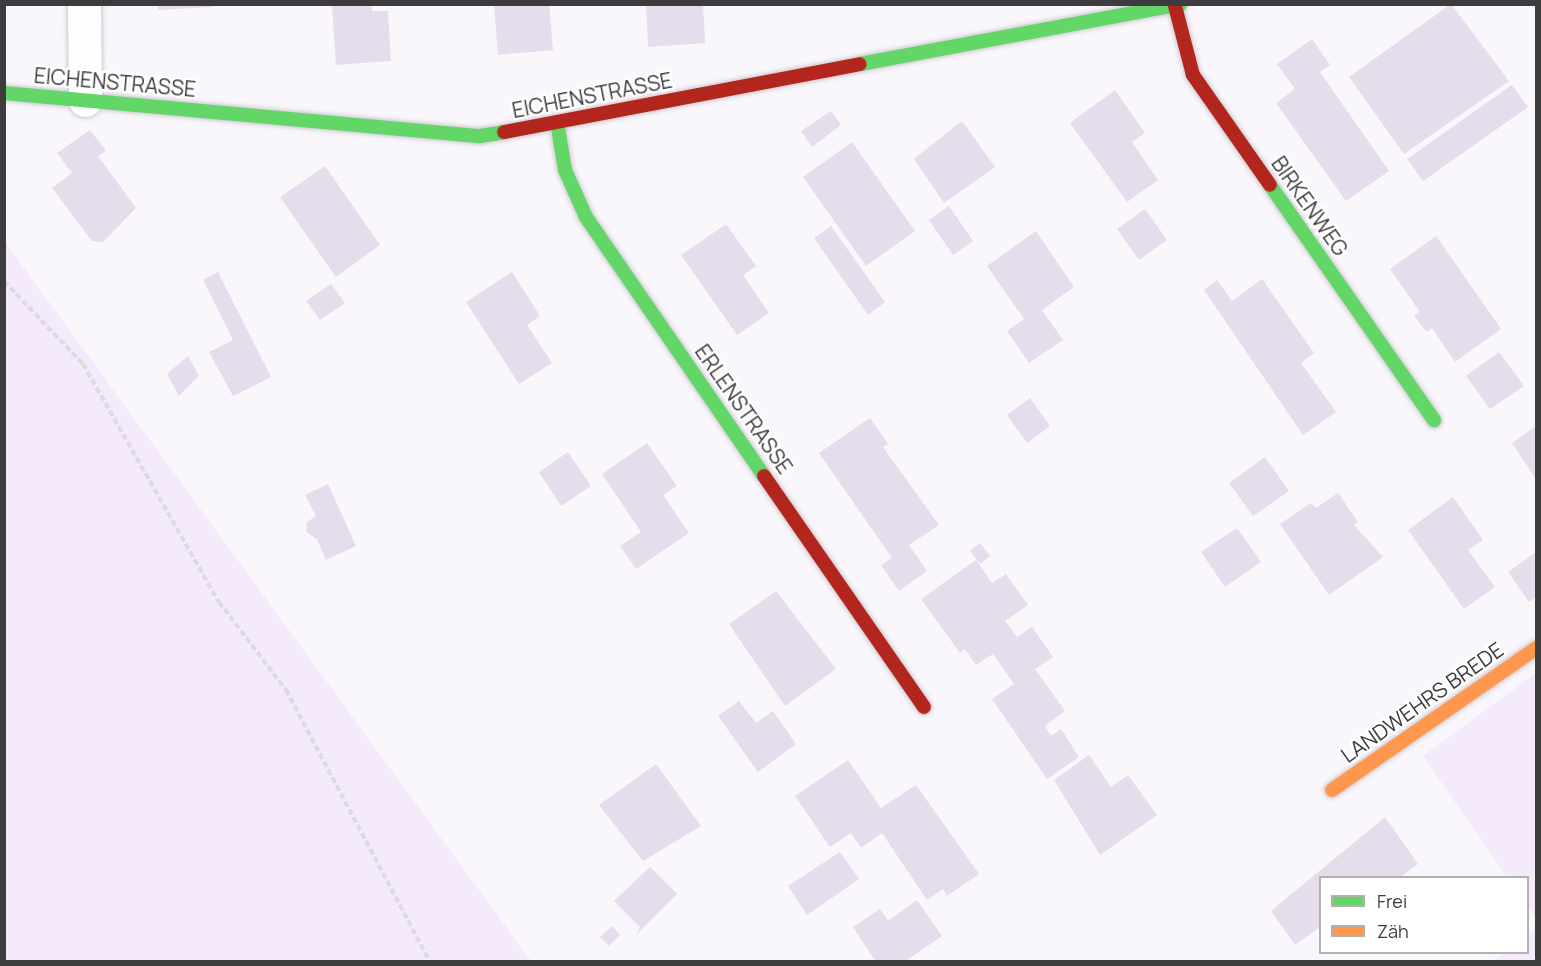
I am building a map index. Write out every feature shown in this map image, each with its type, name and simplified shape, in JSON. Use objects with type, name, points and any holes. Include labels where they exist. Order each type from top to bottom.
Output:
[{"type":"street","points":[[84,4],[89,50],[85,100]]},
{"type":"street","name":"EICHENSTRASSE","points":[[4,93],[459,135],[556,122],[1094,12],[1178,5]]},
{"type":"street","name":"BIRKENWEG","points":[[1178,5],[1193,75],[1434,420]]},
{"type":"street","name":"ERLENSTRASSE","points":[[556,122],[565,170],[586,217],[924,707]]},
{"type":"street","name":"LANDWEHRS BREDE","points":[[1332,790],[1536,648]]},
{"type":"path","points":[[4,281],[83,364],[219,602],[286,690],[430,962]]},
{"type":"shaded area","points":[[5,242],[531,961],[5,961]]},
{"type":"shaded area","points":[[1536,673],[1536,919],[1529,908],[1529,876],[1506,876],[1423,756]]},
{"type":"shaded area","points":[[1536,930],[1536,961],[1493,961],[1504,954],[1529,954],[1529,936]]},
{"type":"building","points":[[158,4],[212,4],[212,7],[158,10]]},
{"type":"building","points":[[332,4],[371,4],[372,11],[388,11],[391,61],[336,65]]},
{"type":"building","points":[[494,4],[549,4],[553,50],[498,55]]},
{"type":"building","points":[[646,4],[703,4],[705,43],[648,47]]},
{"type":"building","points":[[1451,4],[1509,81],[1404,154],[1349,77]]},
{"type":"building","points":[[1312,39],[1330,65],[1320,72],[1389,171],[1346,201],[1276,103],[1295,89],[1277,64]]},
{"type":"building","points":[[1512,85],[1528,107],[1423,181],[1407,159]]},
{"type":"building","points":[[1115,90],[1145,133],[1132,142],[1158,180],[1127,202],[1070,123]]},
{"type":"building","points":[[831,111],[841,125],[812,147],[801,131]]},
{"type":"building","points":[[962,121],[995,167],[944,203],[914,159]]},
{"type":"building","points":[[90,130],[106,151],[98,156],[136,208],[103,242],[92,241],[52,188],[72,173],[57,153]]},
{"type":"building","points":[[852,142],[915,231],[866,266],[803,177]]},
{"type":"building","points":[[325,166],[380,245],[336,277],[280,197]]},
{"type":"building","points":[[949,206],[973,241],[953,255],[929,220]]},
{"type":"building","points":[[1145,209],[1167,240],[1139,260],[1117,229]]},
{"type":"building","points":[[726,224],[756,266],[743,275],[769,313],[737,335],[681,255]]},
{"type":"building","points":[[831,226],[885,302],[868,315],[814,238]]},
{"type":"building","points":[[1036,231],[1074,287],[1042,310],[1063,340],[1029,363],[1007,331],[1024,319],[987,266]]},
{"type":"building","points":[[1436,236],[1501,329],[1455,362],[1432,328],[1427,332],[1414,316],[1420,312],[1390,269]]},
{"type":"building","points":[[218,272],[271,377],[233,396],[209,352],[233,340],[203,280]]},
{"type":"building","points":[[512,272],[540,316],[527,325],[552,363],[519,384],[466,302]]},
{"type":"building","points":[[1262,279],[1314,353],[1301,363],[1336,412],[1303,435],[1204,290],[1217,280],[1232,301]]},
{"type":"building","points":[[331,284],[345,303],[320,320],[306,301]]},
{"type":"building","points":[[1499,352],[1524,386],[1490,409],[1466,376]]},
{"type":"building","points":[[188,356],[199,376],[179,396],[167,374]]},
{"type":"building","points":[[1030,398],[1050,426],[1027,443],[1007,415]]},
{"type":"building","points":[[870,418],[888,444],[883,447],[939,525],[909,545],[927,571],[899,591],[881,565],[892,558],[819,453]]},
{"type":"building","points":[[1536,426],[1536,479],[1512,443]]},
{"type":"building","points":[[647,443],[677,486],[663,495],[689,533],[636,569],[620,546],[641,532],[602,474]]},
{"type":"building","points":[[568,452],[591,486],[561,506],[539,472]]},
{"type":"building","points":[[1265,457],[1289,491],[1253,516],[1229,483]]},
{"type":"building","points":[[328,484],[356,546],[326,560],[317,539],[306,532],[307,522],[316,516],[305,495]]},
{"type":"building","points":[[1338,493],[1358,522],[1354,525],[1383,557],[1329,595],[1280,524],[1311,503],[1316,508]]},
{"type":"building","points":[[1453,497],[1483,540],[1468,550],[1495,587],[1464,609],[1408,530]]},
{"type":"building","points":[[1237,528],[1261,562],[1225,587],[1201,552]]},
{"type":"building","points":[[980,543],[990,556],[980,564],[970,551]]},
{"type":"building","points":[[1536,552],[1536,597],[1529,602],[1508,572]]},
{"type":"building","points":[[976,560],[992,583],[1006,574],[1028,605],[1005,621],[1017,637],[1032,627],[1053,657],[1035,669],[1065,711],[1045,726],[1051,736],[1061,729],[1079,757],[1047,779],[992,699],[1014,684],[993,654],[976,665],[965,649],[960,653],[921,599]]},
{"type":"building","points":[[776,591],[836,669],[785,706],[729,624]]},
{"type":"building","points":[[739,701],[756,723],[773,711],[796,744],[758,772],[718,716]]},
{"type":"building","points":[[1089,755],[1111,787],[1128,775],[1157,815],[1100,855],[1054,780]]},
{"type":"building","points":[[848,760],[881,808],[916,785],[979,874],[947,896],[943,889],[927,900],[882,833],[861,848],[851,833],[830,847],[795,796]]},
{"type":"building","points":[[656,764],[701,826],[643,861],[599,805]]},
{"type":"building","points":[[1385,817],[1418,864],[1402,876],[1319,876],[1319,928],[1295,945],[1271,911]]},
{"type":"building","points":[[840,852],[859,879],[807,915],[788,886]]},
{"type":"building","points":[[650,867],[677,894],[637,934],[640,927],[614,901]]},
{"type":"building","points":[[917,900],[942,936],[904,962],[876,962],[853,927],[880,909],[888,921]]},
{"type":"building","points":[[612,926],[620,935],[609,946],[600,937]]},
{"type":"traffic: fast","points":[[860,64],[1180,4]]},
{"type":"traffic: fast","points":[[4,93],[480,136],[504,132]]},
{"type":"traffic: fast","points":[[557,122],[565,170],[586,217],[764,476]]},
{"type":"traffic: fast","points":[[1270,185],[1434,420]]},
{"type":"traffic: slow","points":[[1332,790],[1536,648]]},
{"type":"traffic: jam","points":[[1175,6],[1193,75],[1270,185]]},
{"type":"traffic: jam","points":[[504,132],[860,64]]},
{"type":"traffic: jam","points":[[764,476],[924,707]]}]
